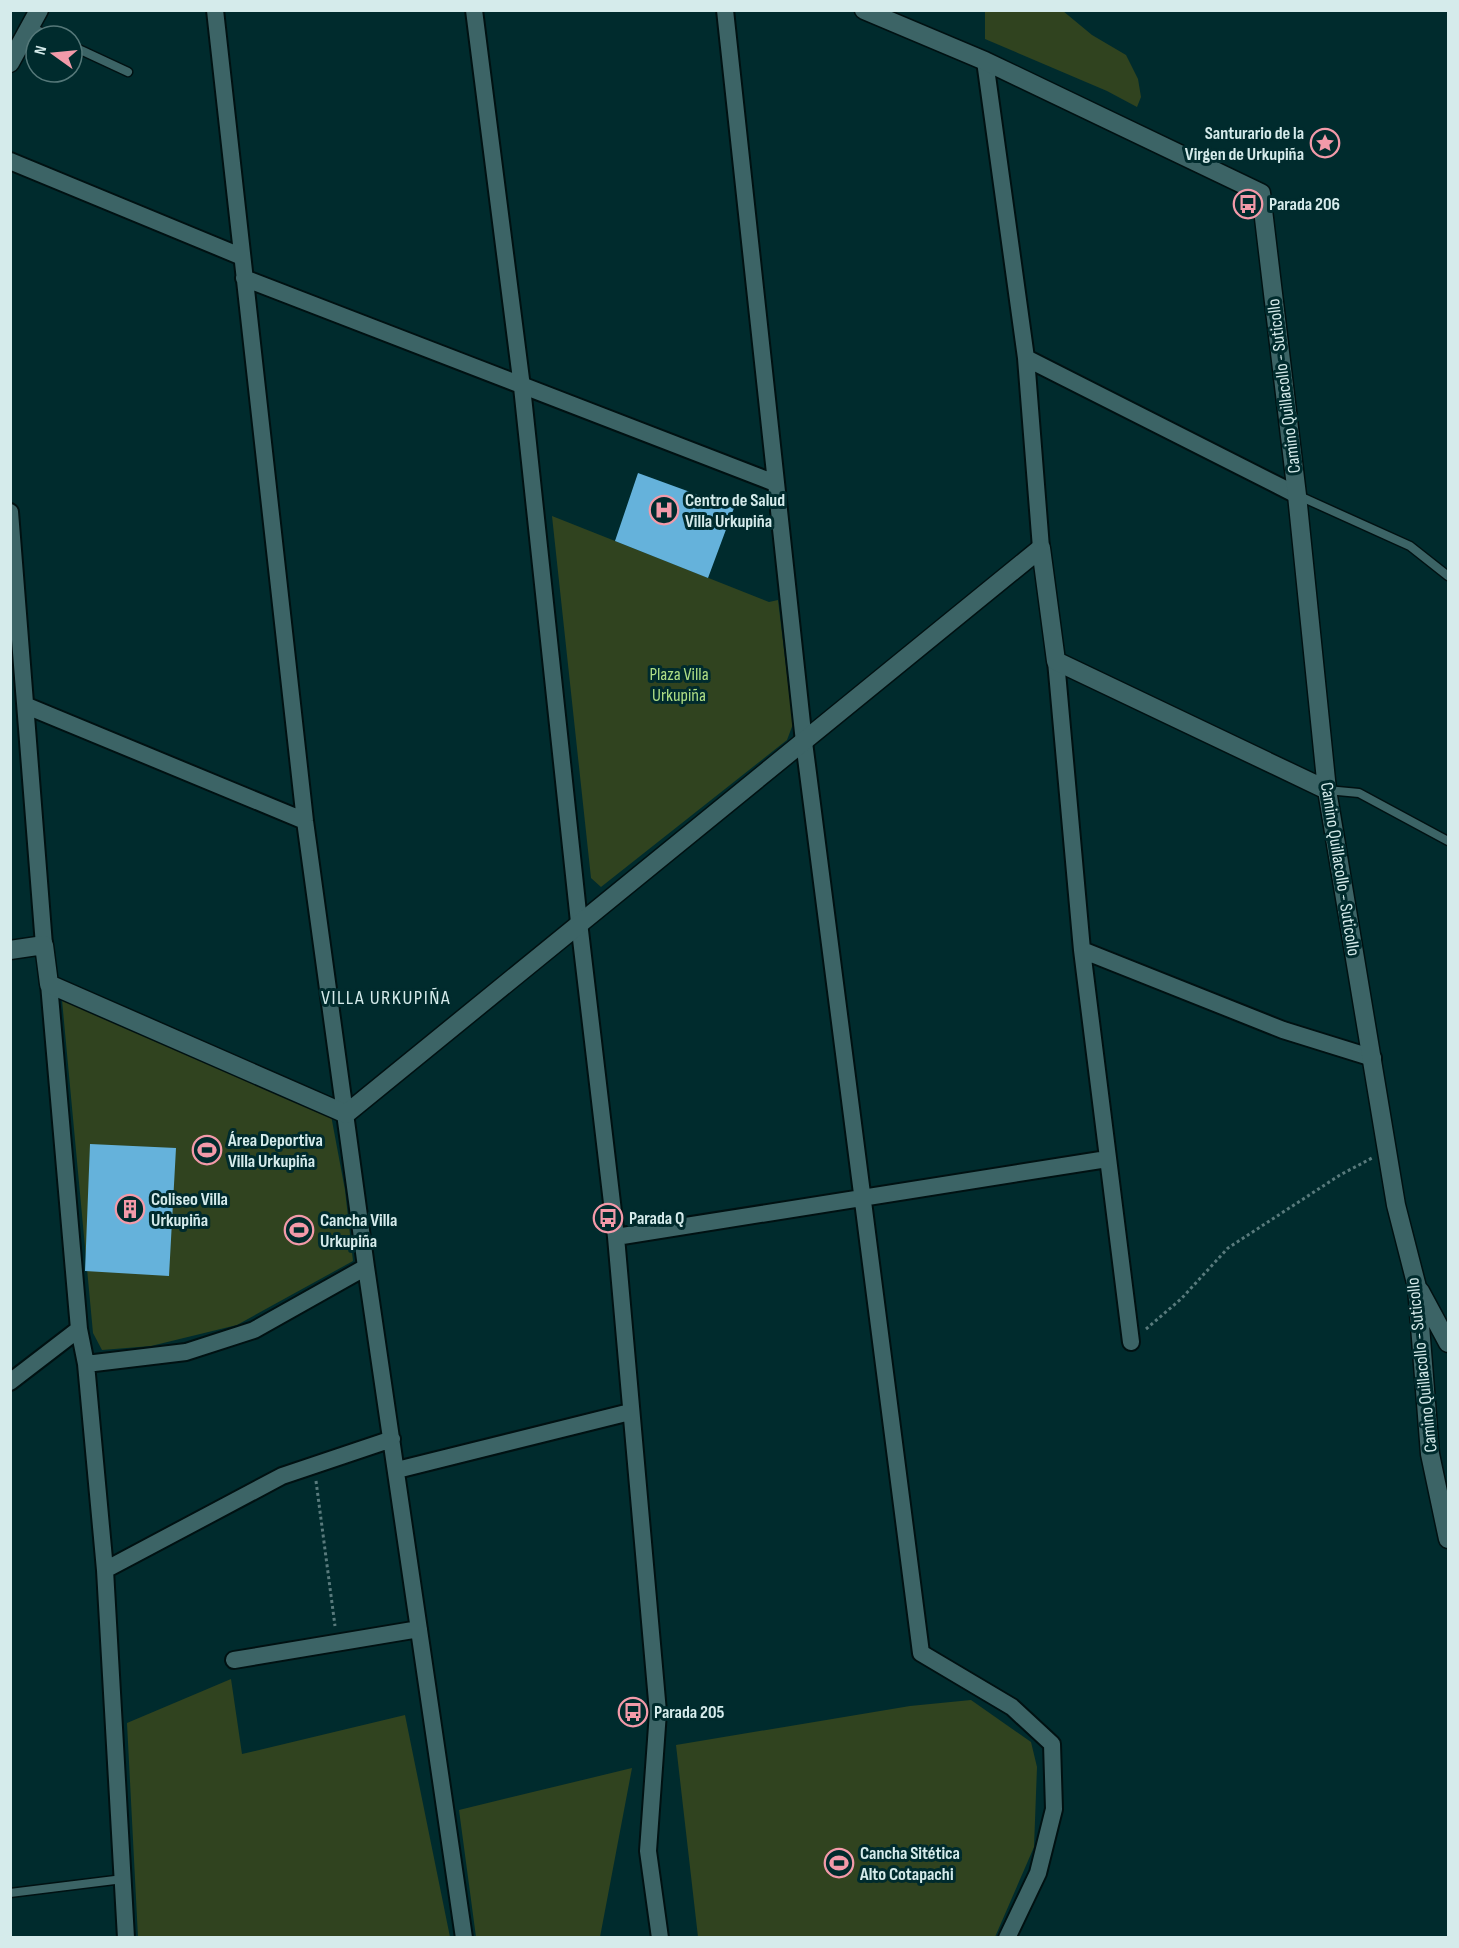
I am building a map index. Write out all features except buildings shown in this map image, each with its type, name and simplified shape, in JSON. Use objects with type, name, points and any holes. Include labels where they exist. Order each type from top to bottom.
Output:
[{"type":"main road","points":[[32,24],[39,10]]},
{"type":"main road","points":[[864,10],[985,61]]},
{"type":"main road","points":[[10,63],[24,38]]},
{"type":"main road","name":"Camino Quillacollo - Suticollo","points":[[985,61],[1261,193],[1297,495],[1327,790],[1396,1204],[1417,1287],[1430,1454],[1449,1539]]},
{"type":"main road","points":[[1041,548],[1056,661],[1327,790]]},
{"type":"main road","points":[[10,950],[44,945],[49,984],[346,1114],[1041,548]]},
{"type":"main road","points":[[1417,1287],[1449,1342]]},
{"type":"street","points":[[215,10],[240,256],[305,820],[366,1267],[464,1938]]},
{"type":"street","points":[[474,10],[522,387],[579,922],[616,1236],[658,1712],[648,1851],[660,1938]]},
{"type":"street","points":[[725,10],[804,742],[921,1653],[1012,1707],[1052,1744],[1054,1809],[1038,1873],[1007,1938]]},
{"type":"street","points":[[985,61],[1026,358],[1041,548]]},
{"type":"street","points":[[10,161],[240,256]]},
{"type":"street","points":[[244,278],[775,483]]},
{"type":"street","points":[[1026,358],[1297,495]]},
{"type":"street","points":[[10,512],[44,945]]},
{"type":"street","points":[[1056,661],[1082,950],[1131,1342]]},
{"type":"street","points":[[27,706],[305,820]]},
{"type":"street","points":[[1082,950],[1283,1030],[1373,1058]]},
{"type":"street","points":[[49,984],[79,1329],[86,1364],[105,1570],[126,1938]]},
{"type":"street","points":[[616,1236],[1107,1159]]},
{"type":"street","points":[[86,1364],[186,1352],[254,1330],[366,1267]]},
{"type":"street","points":[[10,1382],[79,1329]]},
{"type":"street","points":[[397,1470],[630,1412]]},
{"type":"street","points":[[105,1570],[282,1476],[392,1439]]},
{"type":"street","points":[[234,1660],[419,1629]]},
{"type":"lane","points":[[84,52],[128,72]]},
{"type":"lane","points":[[1297,495],[1410,546],[1449,576]]},
{"type":"lane","points":[[1327,790],[1359,793],[1449,841]]},
{"type":"lane","points":[[10,1893],[123,1879]]},
{"type":"path","points":[[1131,1342],[1181,1299],[1228,1248],[1340,1175],[1387,1150]]},
{"type":"path","points":[[314,1465],[337,1643]]},
{"type":"green space","points":[[985,11],[1063,11],[1092,35],[1126,55],[1138,79],[1141,97],[1137,107],[1107,91],[985,39]]},
{"type":"green space","name":"Plaza Villa Urkupiña","points":[[552,516],[769,602],[778,600],[793,724],[787,740],[601,887],[591,878]]},
{"type":"green space","name":"Área Deportiva Villa Urkupiña","points":[[62,1000],[330,1110],[345,1190],[353,1261],[237,1325],[151,1346],[102,1350],[93,1333]]},
{"type":"green space","points":[[231,1679],[242,1754],[405,1715],[450,1937],[138,1937],[127,1723]]},
{"type":"green space","points":[[971,1700],[1031,1742],[1037,1767],[1034,1847],[995,1937],[698,1937],[676,1745],[910,1706]]},
{"type":"green space","points":[[632,1768],[600,1937],[476,1937],[459,1810]]},
{"type":"place","name":"Santurario de la Virgen de Urkupiña","points":[[1325,143]]},
{"type":"place","name":"Parada 206","points":[[1248,204]]},
{"type":"place","name":"Centro de Salud Villa Urkupiña","points":[[664,510]]},
{"type":"place","name":"Área Deportiva Villa Urkupiña","points":[[207,1150]]},
{"type":"place","name":"Coliseo Villa Urkupiña","points":[[130,1209]]},
{"type":"place","name":"Parada Q","points":[[608,1218]]},
{"type":"place","name":"Cancha Villa Urkupiña","points":[[299,1230]]},
{"type":"place","name":"Parada 205","points":[[633,1712]]},
{"type":"place","name":"Cancha Sitética Alto Cotapachi","points":[[839,1863]]},
{"type":"district","name":"VILLA URKUPIÑA","points":[[386,998]]}]
